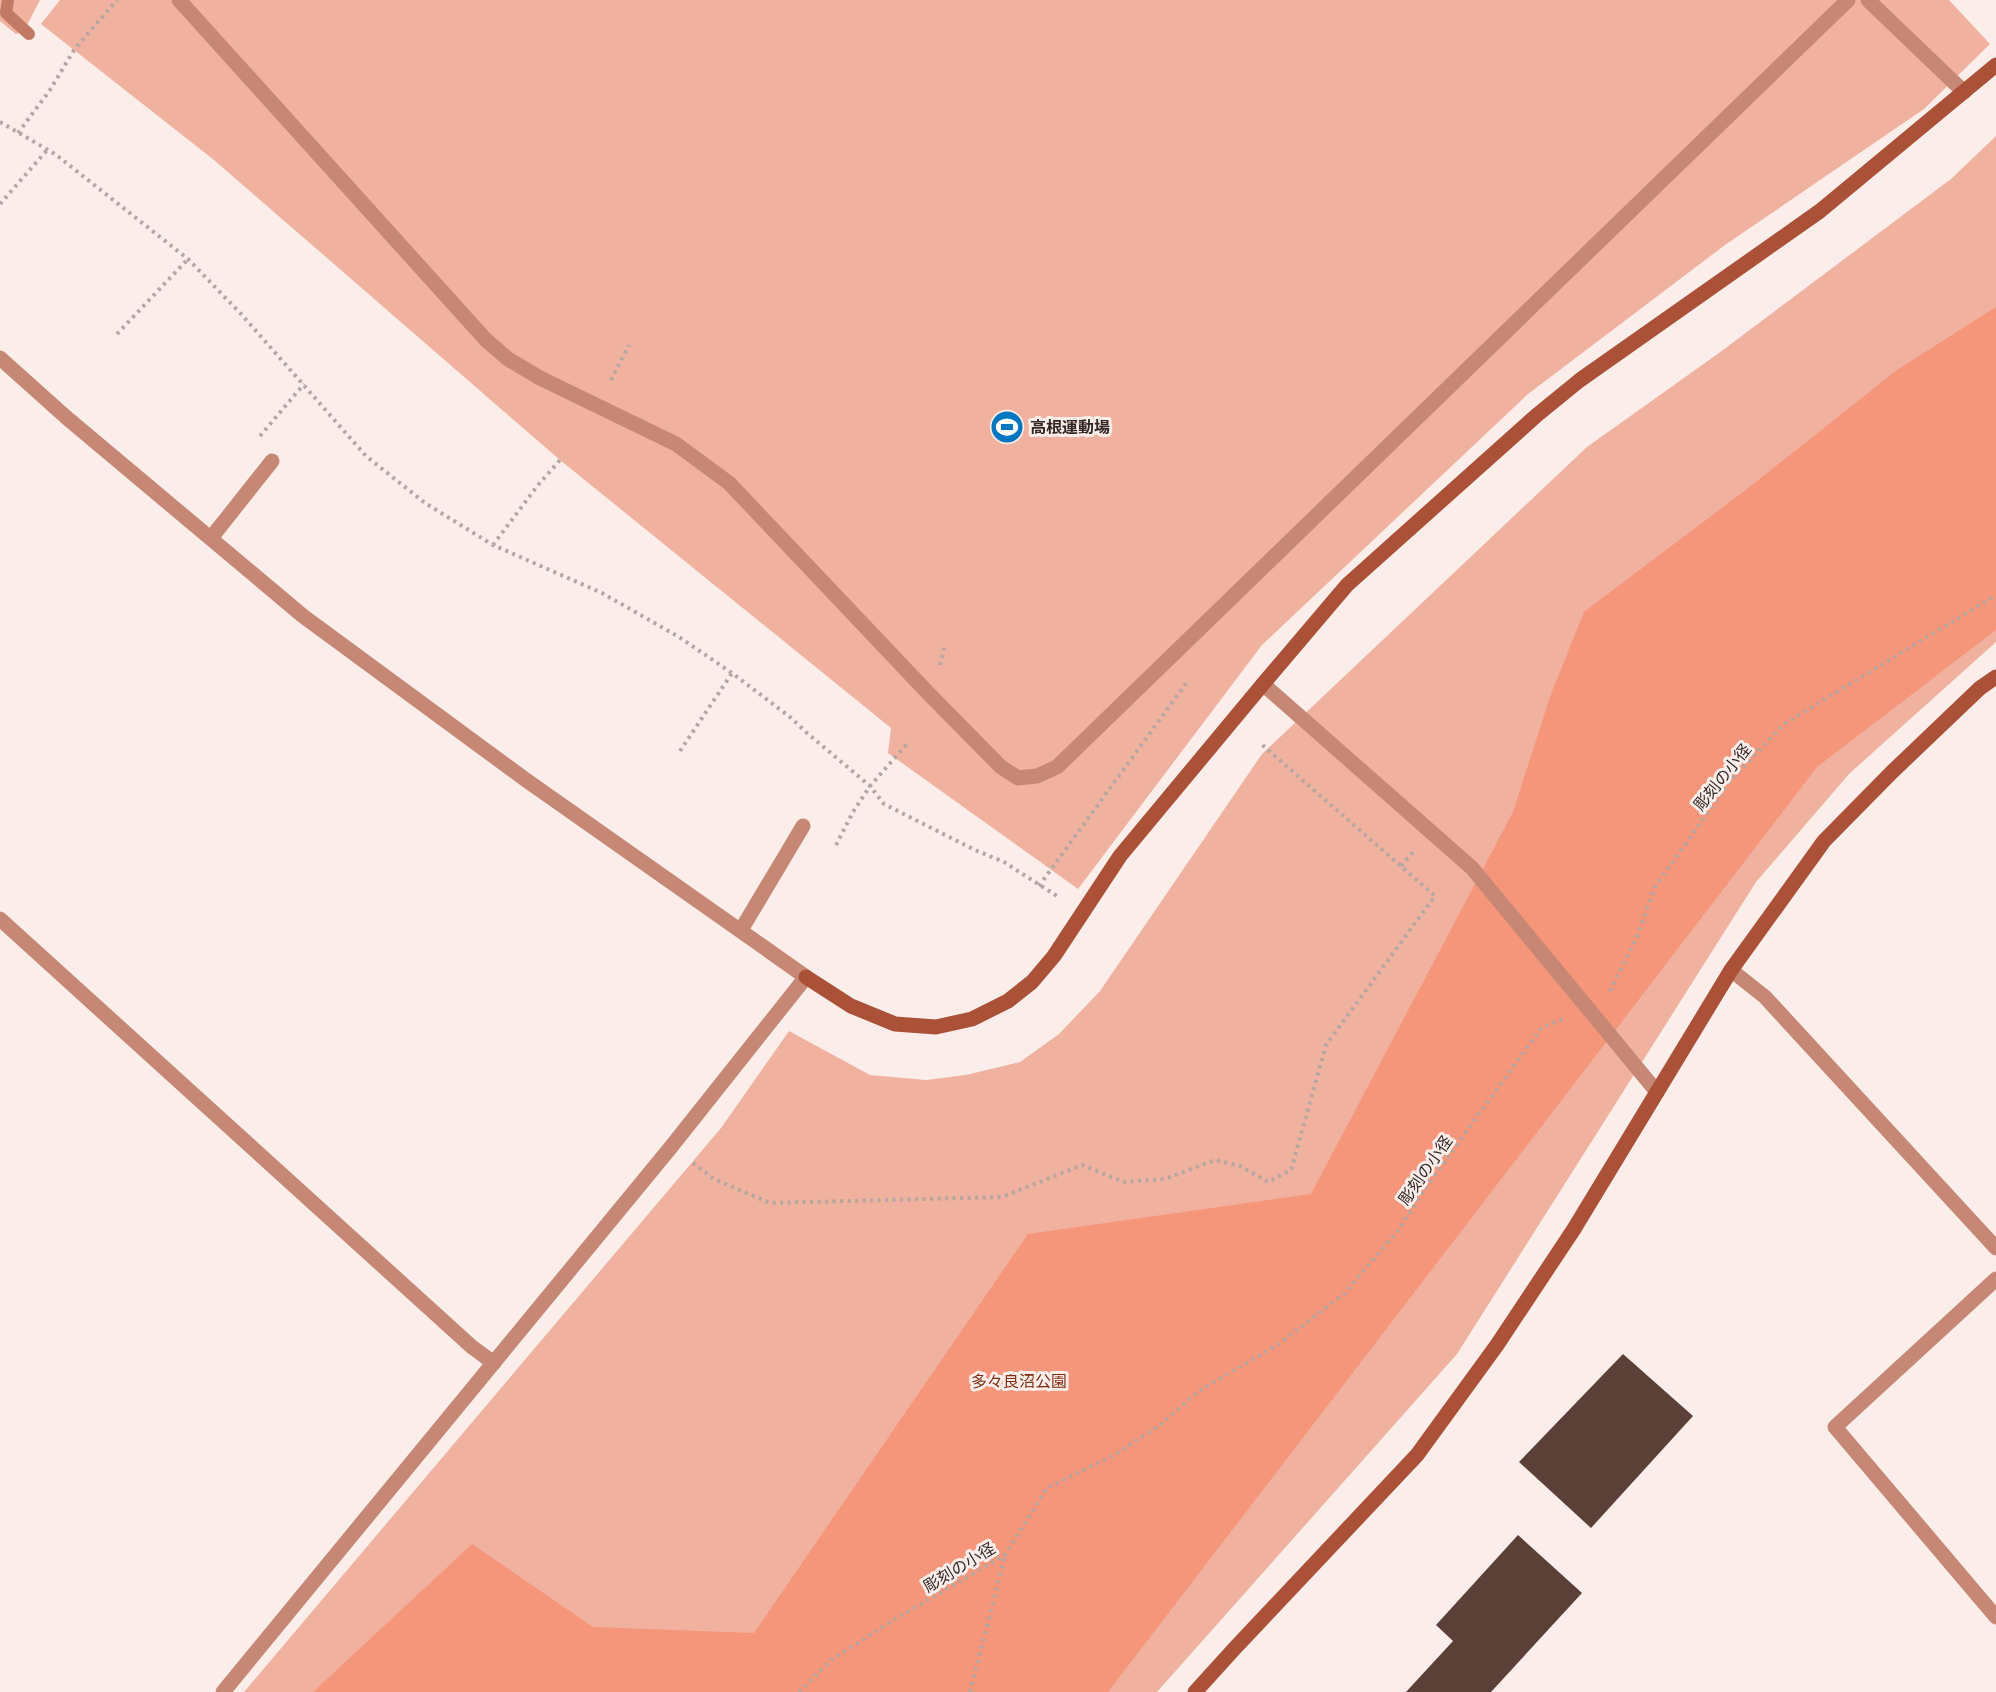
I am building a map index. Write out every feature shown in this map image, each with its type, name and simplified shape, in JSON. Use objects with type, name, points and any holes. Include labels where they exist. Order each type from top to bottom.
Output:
[{"type":"street","points":[[178,0],[486,340],[508,359],[540,378],[676,444],[729,483],[929,694],[1001,767],[1018,778],[1038,776],[1056,767],[1848,0]]},
{"type":"street","points":[[1868,0],[1964,92]]},
{"type":"street","points":[[0,357],[67,418],[303,616],[535,787],[851,1006],[895,1024],[936,1028],[972,1019],[1008,1001],[1032,982],[1054,956],[1120,856],[1347,585],[1545,407],[1820,211],[1996,65]]},
{"type":"street","points":[[211,538],[272,461]]},
{"type":"street","points":[[1195,1692],[1417,1455],[1497,1346],[1574,1229],[1731,970],[1824,841],[1980,688],[1996,677]]},
{"type":"street","points":[[1263,684],[1472,868],[1657,1092]]},
{"type":"street","points":[[741,930],[803,826]]},
{"type":"street","points":[[0,919],[463,1339],[494,1363]]},
{"type":"street","points":[[1731,970],[1765,997],[1996,1248]]},
{"type":"street","points":[[223,1692],[494,1363],[806,977]]},
{"type":"street","points":[[1996,1279],[1835,1427],[1996,1617]]},
{"type":"path","points":[[18,133],[50,90],[74,50],[117,0]]},
{"type":"path","points":[[0,122],[48,149],[188,259],[242,315],[366,456],[425,503],[493,544],[602,593],[679,637],[790,717],[870,786],[884,804],[975,850],[1004,862],[1068,903]]},
{"type":"path","points":[[0,204],[48,149]]},
{"type":"path","points":[[117,334],[188,259]]},
{"type":"path","points":[[611,380],[629,345]]},
{"type":"path","points":[[259,437],[304,384]]},
{"type":"path","points":[[493,544],[560,460]]},
{"type":"path","name":"彫刻の小径","points":[[799,1692],[831,1660],[892,1621],[1005,1555],[1047,1488],[1114,1455],[1160,1425],[1200,1390],[1276,1346],[1345,1293],[1400,1228],[1422,1193],[1542,1027],[1589,1011],[1613,987],[1637,937],[1655,887],[1730,781],[1784,723],[1996,595]]},
{"type":"path","points":[[1039,886],[1192,675],[1170,657]]},
{"type":"path","points":[[680,751],[732,673]]},
{"type":"path","points":[[670,1147],[714,1179],[770,1203],[1002,1197],[1082,1165],[1124,1182],[1165,1179],[1215,1160],[1240,1166],[1268,1182],[1291,1170],[1326,1045],[1435,896],[1260,742]]},
{"type":"path","points":[[836,845],[870,786],[909,743]]},
{"type":"path","points":[[970,1692],[1005,1555]]},
{"type":"green space","points":[[0,0],[40,0],[24,31],[16,34],[0,21]]},
{"type":"green space","name":"高根運動場","points":[[60,0],[1949,0],[1990,44],[1924,109],[1725,245],[1528,394],[1262,645],[1078,889],[888,753],[891,728],[560,460],[214,160],[41,24]]},
{"type":"green space","name":"多々良沼公園","points":[[1996,136],[1996,642],[1849,774],[1756,882],[1457,1354],[1157,1692],[244,1692],[721,1128],[789,1031],[870,1075],[926,1080],[966,1075],[1020,1062],[1059,1034],[1100,991],[1262,754],[1587,447],[1719,353],[1951,179]]},
{"type":"green space","points":[[1996,307],[1996,630],[1817,767],[1108,1692],[313,1692],[472,1544],[593,1627],[754,1633],[1028,1234],[1311,1194],[1513,812],[1550,697],[1584,612],[1747,489],[1897,370]]},
{"type":"building","points":[[1623,1354],[1693,1416],[1591,1528],[1519,1462]]},
{"type":"building","points":[[1518,1535],[1582,1593],[1491,1692],[1406,1692],[1453,1641],[1436,1625]]},
{"type":"waterway","points":[[8,0],[6,13],[29,34]]},
{"type":"place","name":"高根運動場","points":[[1007,427]]}]
